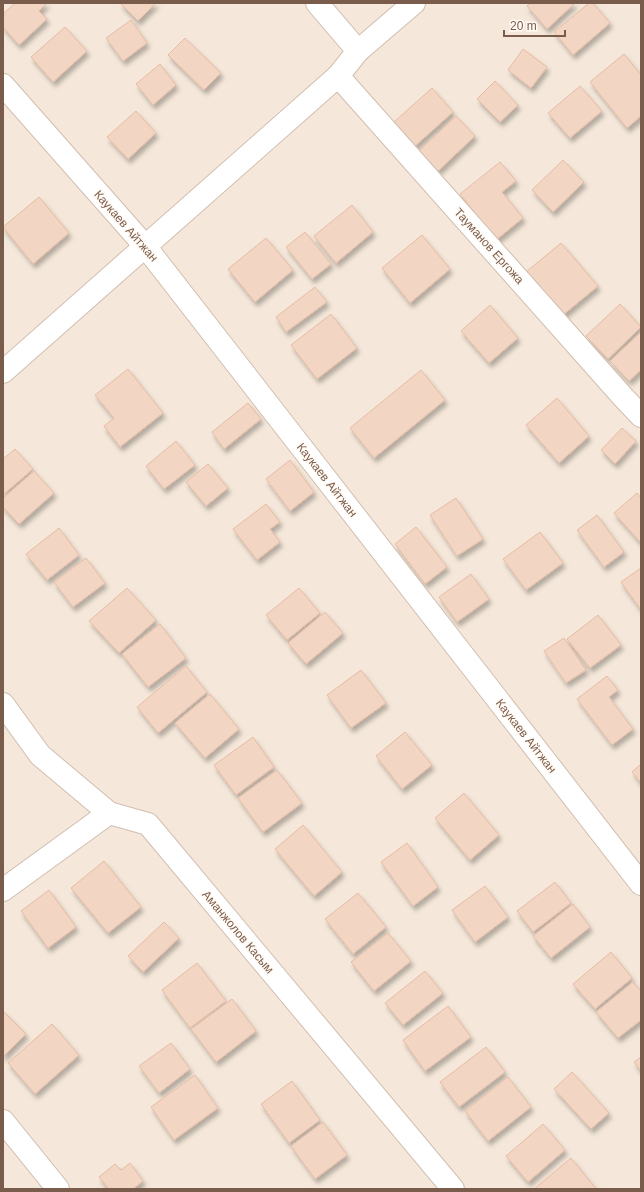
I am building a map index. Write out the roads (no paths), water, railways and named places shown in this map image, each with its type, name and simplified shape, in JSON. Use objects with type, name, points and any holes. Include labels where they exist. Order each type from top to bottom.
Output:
[{"type":"street","points":[[316,3],[358,51]]},
{"type":"street","points":[[3,372],[338,76],[358,51],[414,3]]},
{"type":"street","name":"Тауманов Ергожа","points":[[338,76],[641,416]]},
{"type":"street","name":"Каукаев Айтжан","points":[[3,85],[145,246],[641,884]]},
{"type":"street","name":"Аманжолов Касым","points":[[3,704],[40,755],[109,813],[148,824],[453,1189]]},
{"type":"street","points":[[3,890],[109,813]]},
{"type":"street","points":[[3,1121],[58,1189]]}]
